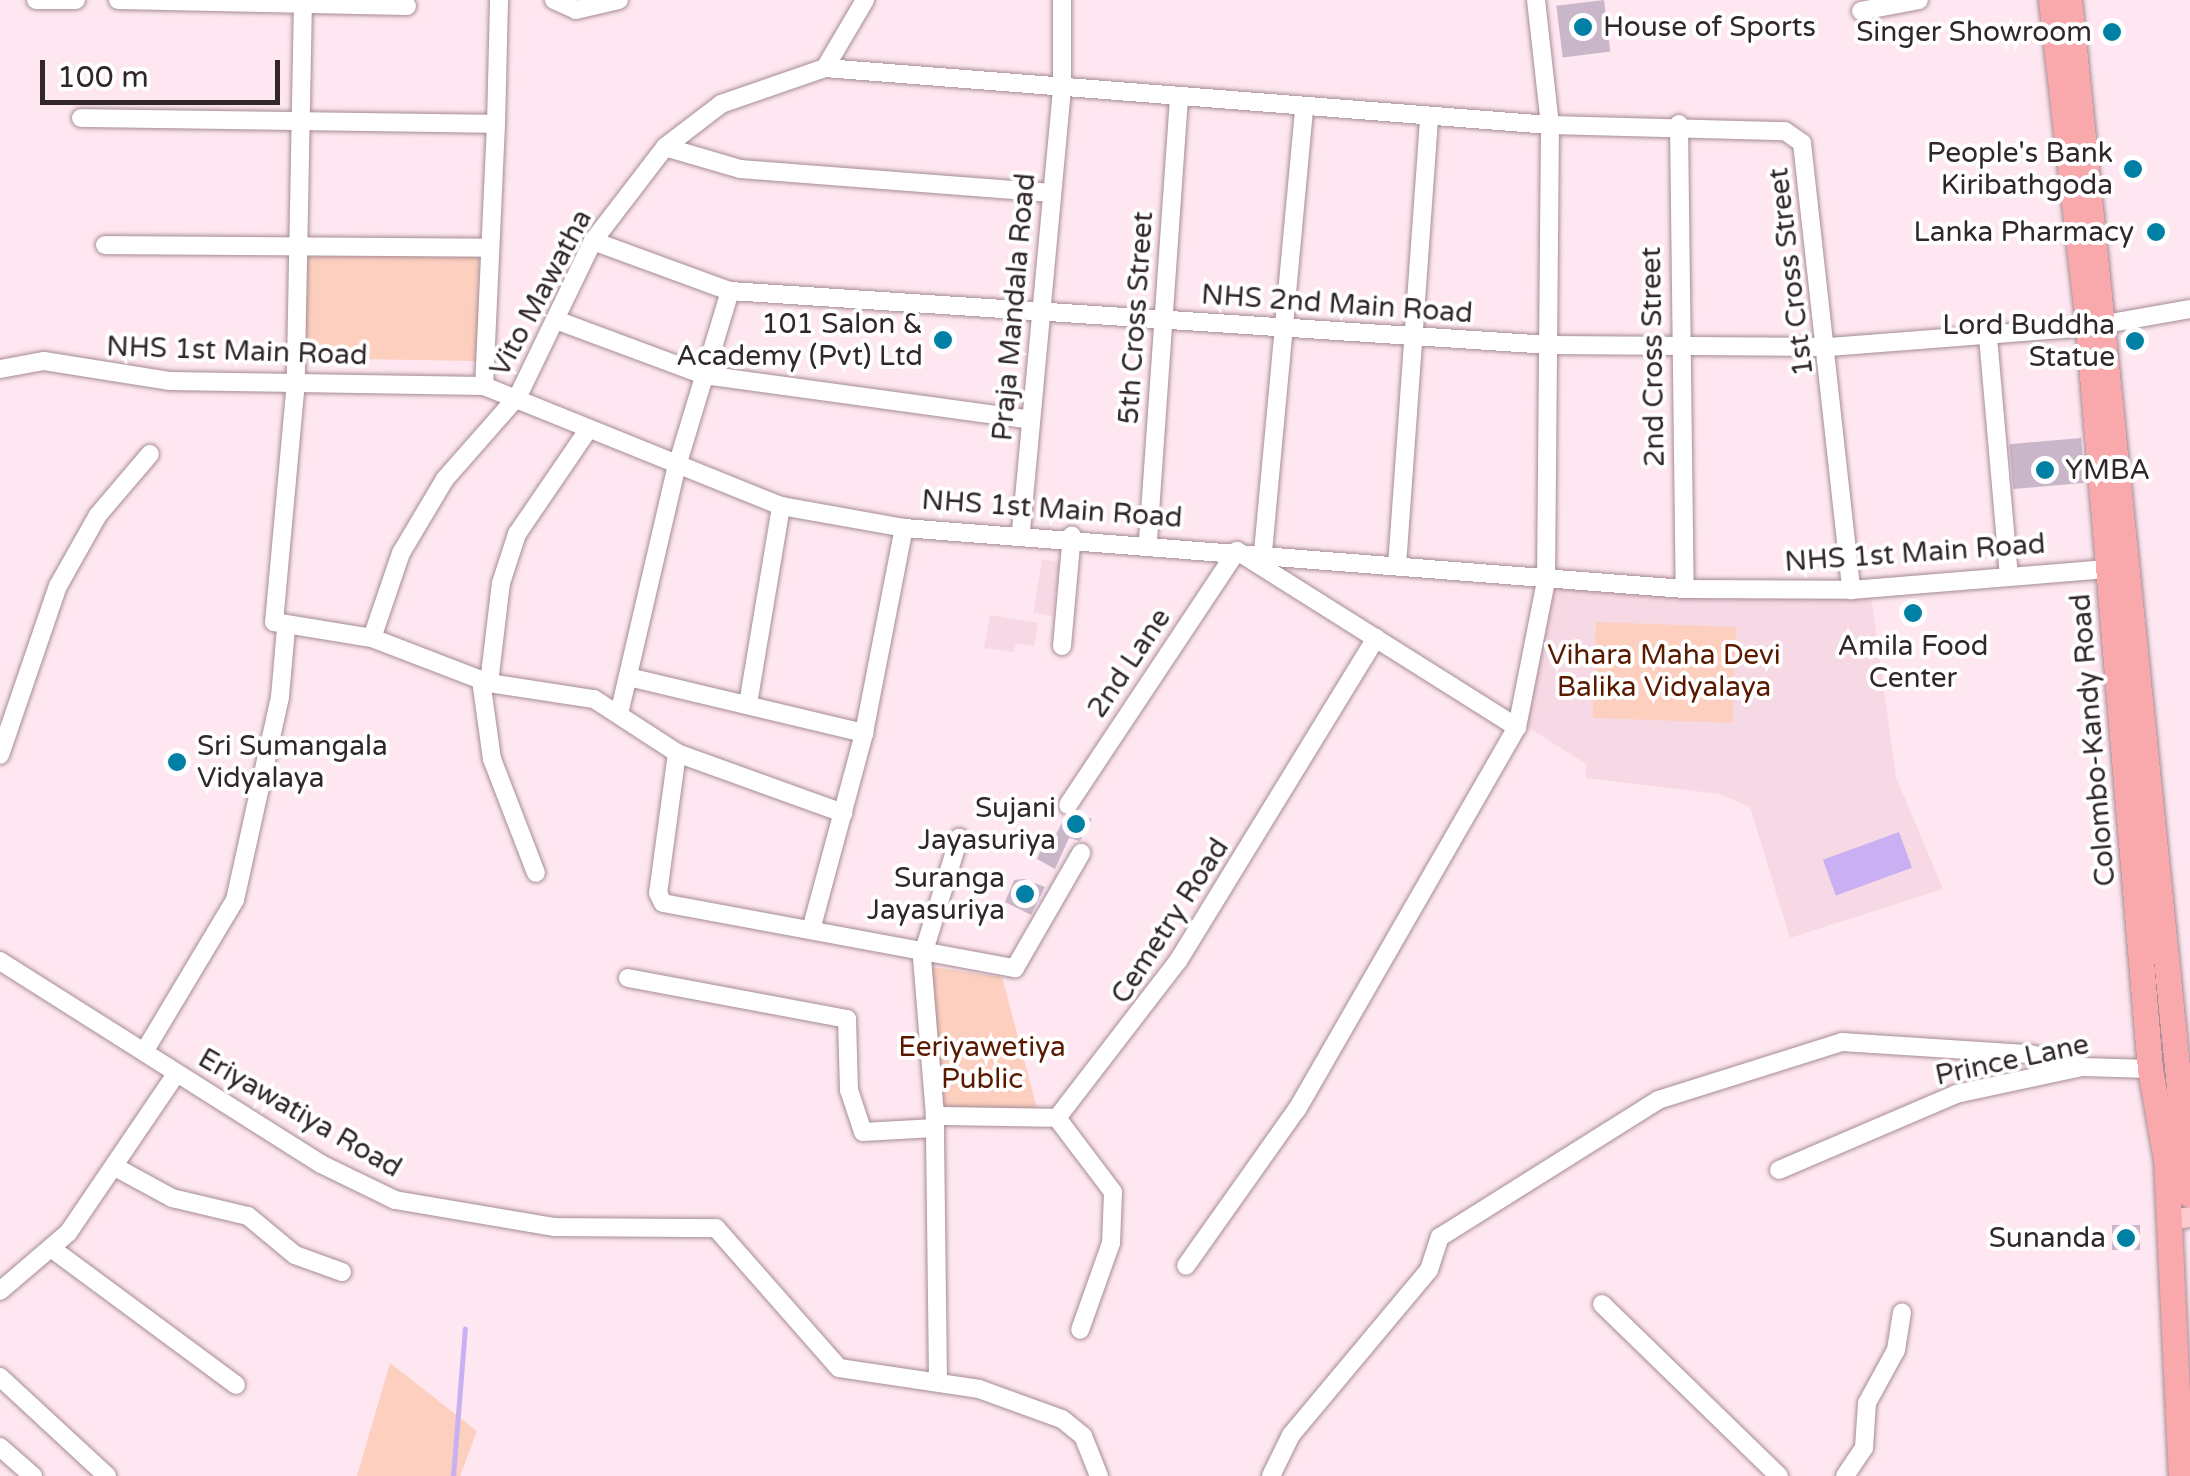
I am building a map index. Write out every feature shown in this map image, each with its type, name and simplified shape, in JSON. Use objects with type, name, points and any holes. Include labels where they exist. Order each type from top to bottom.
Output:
[{"type":"highway","name":"Colombo-Kandy Road","points":[[2051,0],[2097,325]]},
{"type":"highway","name":"Colombo-Kandy Road","points":[[2070,0],[2117,568],[2150,1069],[2180,1227],[2181,1476]]},
{"type":"highway","name":"Colombo-Kandy Road","points":[[2117,568],[2190,1195]]},
{"type":"street","points":[[36,0],[76,0]]},
{"type":"street","points":[[118,0],[407,6]]},
{"type":"street","points":[[484,386],[499,0]]},
{"type":"street","points":[[554,0],[576,10],[620,0]]},
{"type":"street","points":[[825,68],[865,0]]},
{"type":"street","name":"Praja Mandala Road","points":[[1021,531],[1062,88],[1062,0]]},
{"type":"street","points":[[1186,1266],[1297,1109],[1517,727],[1546,581],[1550,125],[1536,0]]},
{"type":"street","points":[[1862,10],[1919,0]]},
{"type":"street","points":[[303,1],[296,381],[270,611],[286,628],[372,638],[485,682],[594,699],[677,752],[842,814]]},
{"type":"street","name":"1st Cross Street","points":[[825,68],[1178,99],[1550,125],[1679,124],[1785,131],[1802,143],[1829,347],[1851,590]]},
{"type":"street","name":"Vito Mawatha","points":[[372,638],[402,554],[445,479],[518,396],[593,242],[665,147],[721,104],[825,68]]},
{"type":"street","name":"5th Cross Street","points":[[1148,541],[1178,99]]},
{"type":"street","points":[[1264,552],[1304,108]]},
{"type":"street","points":[[1397,566],[1429,116]]},
{"type":"street","points":[[81,118],[303,118],[496,124]]},
{"type":"street","name":"2nd Cross Street","points":[[1679,124],[1685,590]]},
{"type":"street","points":[[665,147],[740,169],[1052,193]]},
{"type":"street","name":"NHS 2nd Main Road","points":[[593,242],[730,291],[1550,345],[1829,347],[1988,337],[2097,325],[2190,308]]},
{"type":"street","points":[[105,246],[300,244],[489,248]]},
{"type":"street","points":[[618,714],[676,469],[730,291]]},
{"type":"street","points":[[556,320],[704,374],[1031,420]]},
{"type":"street","points":[[1988,337],[2010,576]]},
{"type":"street","name":"NHS 1st Main Road","points":[[0,369],[44,361],[98,375],[484,386],[518,396],[676,469],[781,506],[904,528],[1021,531],[1148,541],[1546,581],[1685,590],[1851,590],[2117,568]]},
{"type":"street","points":[[536,873],[492,759],[485,682],[501,583],[517,534],[588,430]]},
{"type":"street","points":[[0,755],[58,586],[98,514],[150,454]]},
{"type":"street","points":[[748,704],[781,506]]},
{"type":"street","points":[[811,930],[864,734],[904,528]]},
{"type":"street","points":[[1062,646],[1072,536]]},
{"type":"street","points":[[1237,551],[1517,727]]},
{"type":"street","name":"2nd Lane","points":[[1068,806],[1237,551]]},
{"type":"street","points":[[144,1052],[235,900],[280,696],[286,628]]},
{"type":"street","name":"Cemetry Road","points":[[1057,1118],[1178,961],[1376,638]]},
{"type":"street","points":[[629,677],[864,734]]},
{"type":"street","points":[[677,752],[658,893],[664,903],[811,930],[922,956],[1015,968],[1081,853]]},
{"type":"street","points":[[938,1380],[936,1122],[922,956],[959,838]]},
{"type":"street","name":"Eriyawatiya Road","points":[[0,961],[176,1074],[395,1200],[556,1227],[716,1228],[838,1368],[938,1380],[1062,1420],[1083,1436],[1099,1476]]},
{"type":"street","points":[[628,978],[847,1019],[849,1090],[863,1132],[936,1122],[1057,1118],[1114,1192],[1111,1243],[1080,1330]]},
{"type":"street","points":[[1271,1476],[1290,1435],[1429,1270],[1440,1237],[1658,1100],[1842,1042],[2030,1054],[2082,1067]]},
{"type":"street","name":"Prince Lane","points":[[1778,1170],[1956,1094],[2082,1067],[2150,1069]]},
{"type":"street","points":[[0,1292],[51,1248],[116,1168],[176,1074]]},
{"type":"street","points":[[116,1168],[172,1198],[248,1216],[294,1255],[342,1272]]},
{"type":"street","points":[[51,1248],[236,1385]]},
{"type":"street","points":[[1602,1304],[1779,1476]]},
{"type":"street","points":[[1844,1476],[1864,1448],[1866,1404],[1896,1350],[1902,1312]]},
{"type":"street","points":[[0,1377],[108,1476]]},
{"type":"street","points":[[0,1447],[34,1476]]},
{"type":"shaded area","points":[[1042,559],[1061,562],[1052,616],[1033,613]]},
{"type":"shaded area","name":"Vihara Maha Devi Balika Vidyalaya","points":[[1548,585],[1871,596],[1896,777],[1943,889],[1790,938],[1750,807],[1720,794],[1586,778],[1586,764],[1518,721]]},
{"type":"shaded area","points":[[990,615],[1038,623],[1034,646],[1016,643],[1014,652],[984,648]]},
{"type":"shaded area","points":[[1899,832],[1912,868],[1836,895],[1823,860]]},
{"type":"green space","points":[[304,254],[479,257],[477,361],[302,358]]},
{"type":"green space","name":"Vihara Maha Devi Balika Vidyalaya","points":[[1596,622],[1736,627],[1733,723],[1593,718]]},
{"type":"green space","name":"Eeriyawetiya Public","points":[[931,967],[1002,977],[1037,1108],[944,1110]]},
{"type":"green space","points":[[390,1363],[477,1431],[460,1476],[357,1476]]},
{"type":"building","name":"House of Sports","points":[[1604,0],[1610,52],[1563,57],[1556,6]]},
{"type":"building","name":"YMBA","points":[[2081,438],[2085,483],[2013,489],[2009,444]]},
{"type":"building","points":[[1079,814],[1092,819],[1080,841],[1069,838],[1055,869],[1037,859],[1048,831],[1056,834],[1065,817]]},
{"type":"building","name":"Suranga Jayasuriya","points":[[1024,879],[1045,887],[1031,915],[1005,902],[1014,880]]},
{"type":"building","name":"Sunanda","points":[[2112,1225],[2140,1225],[2140,1250],[2112,1250]]},
{"type":"waterway","points":[[453,1476],[465,1328]]},
{"type":"place","name":"House of Sports","points":[[1583,27]]},
{"type":"place","name":"Singer Showroom","points":[[2112,32]]},
{"type":"place","name":"People's Bank Kiribathgoda","points":[[2133,169]]},
{"type":"place","name":"Lanka Pharmacy","points":[[2156,232]]},
{"type":"place","name":"101 Salon & Academy (Pvt) Ltd","points":[[943,340]]},
{"type":"place","name":"Lord Buddha Statue","points":[[2135,341]]},
{"type":"place","name":"YMBA","points":[[2045,470]]},
{"type":"place","name":"Amila Food Center","points":[[1913,613]]},
{"type":"place","name":"Sri Sumangala Vidyalaya","points":[[177,762]]},
{"type":"place","name":"Sujani Jayasuriya","points":[[1076,824]]},
{"type":"place","name":"Suranga Jayasuriya","points":[[1025,894]]},
{"type":"place","name":"Sunanda","points":[[2126,1238]]}]
